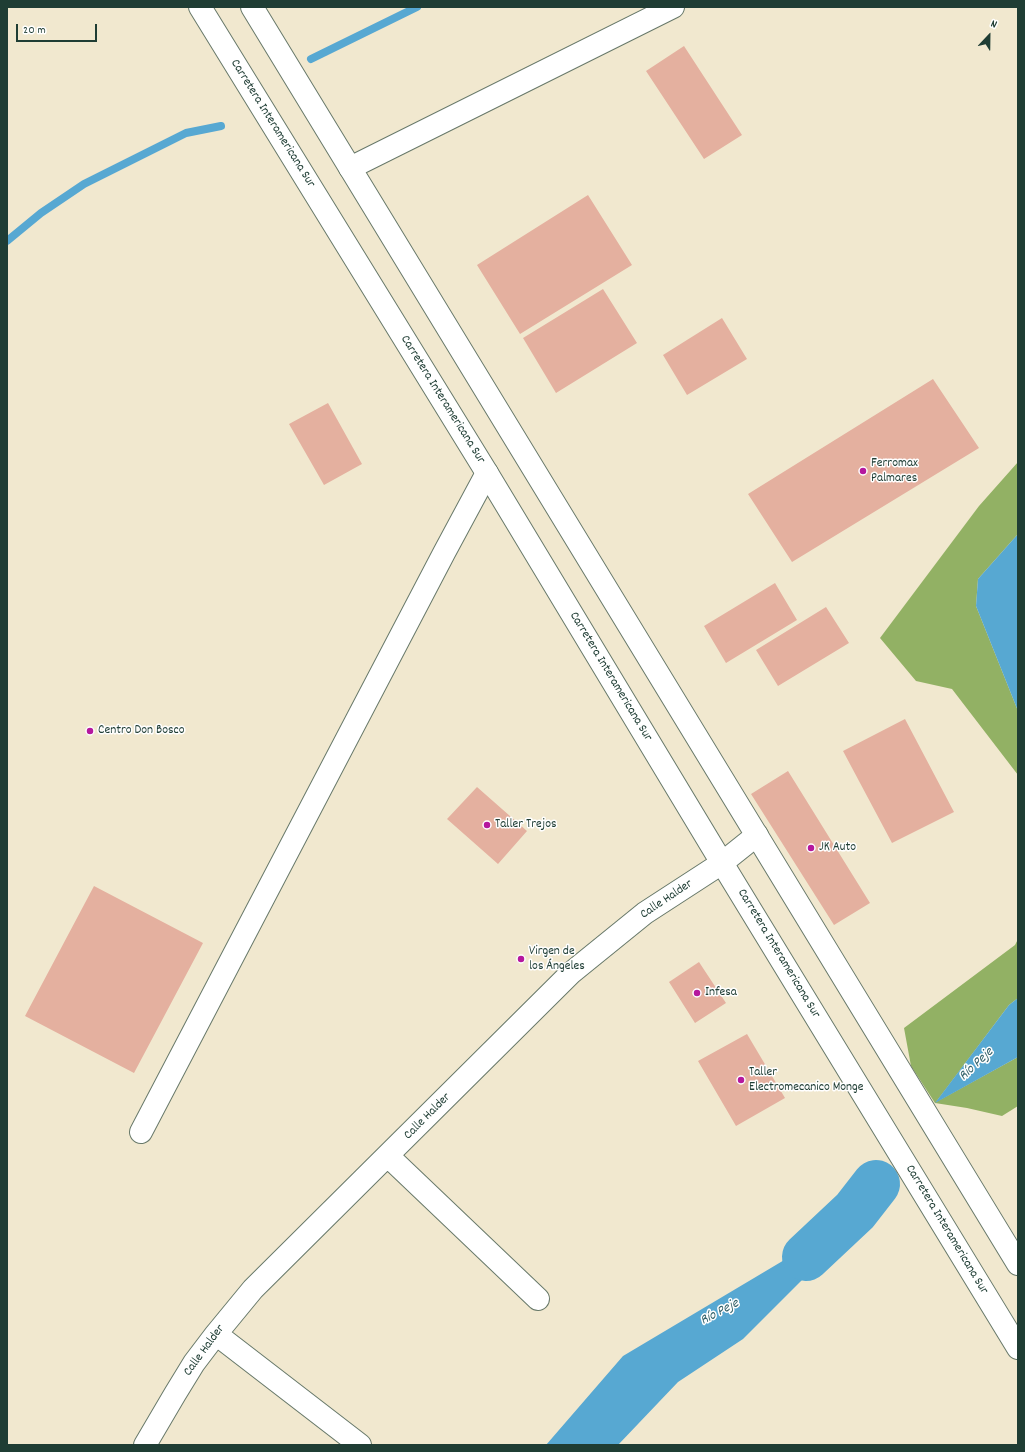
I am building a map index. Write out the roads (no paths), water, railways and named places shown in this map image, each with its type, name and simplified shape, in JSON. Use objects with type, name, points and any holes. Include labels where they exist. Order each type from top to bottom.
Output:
[{"type":"main road","name":"Carretera Interamericana Sur","points":[[200,7],[487,473],[722,863],[1018,1348]]},
{"type":"main road","points":[[252,7],[1018,1264]]},
{"type":"main road","points":[[350,168],[672,7]]},
{"type":"main road","points":[[141,1132],[487,473]]},
{"type":"main road","name":"Calle Halder","points":[[145,1445],[194,1363],[253,1289],[571,973],[645,913],[722,863],[757,836]]},
{"type":"main road","points":[[388,1156],[538,1299]]},
{"type":"main road","points":[[216,1334],[360,1445]]},
{"type":"water","points":[[1018,534],[1018,711],[976,606],[978,579]]},
{"type":"water","points":[[1018,998],[1018,1057],[935,1103],[1009,1005]]},
{"type":"water","points":[[855,1211],[839,1243],[743,1339],[678,1382],[618,1445],[546,1445],[623,1356],[791,1256],[821,1217]]},
{"type":"waterway","points":[[311,59],[417,7]]},
{"type":"waterway","points":[[7,241],[41,213],[84,184],[186,133],[221,126]]},
{"type":"waterway","name":"Río Peje","points":[[806,1257],[855,1211],[876,1184]]},
{"type":"place","name":"Ferromax Palmares","points":[[863,471]]},
{"type":"place","name":"Centro Don Bosco","points":[[90,731]]},
{"type":"place","name":"Taller Trejos","points":[[487,825]]},
{"type":"place","name":"JK Auto","points":[[811,848]]},
{"type":"place","name":"Virgen de los Ángeles","points":[[521,959]]},
{"type":"place","name":"Infesa","points":[[697,993]]},
{"type":"place","name":"Taller Electromecanico Monge","points":[[741,1080]]}]
